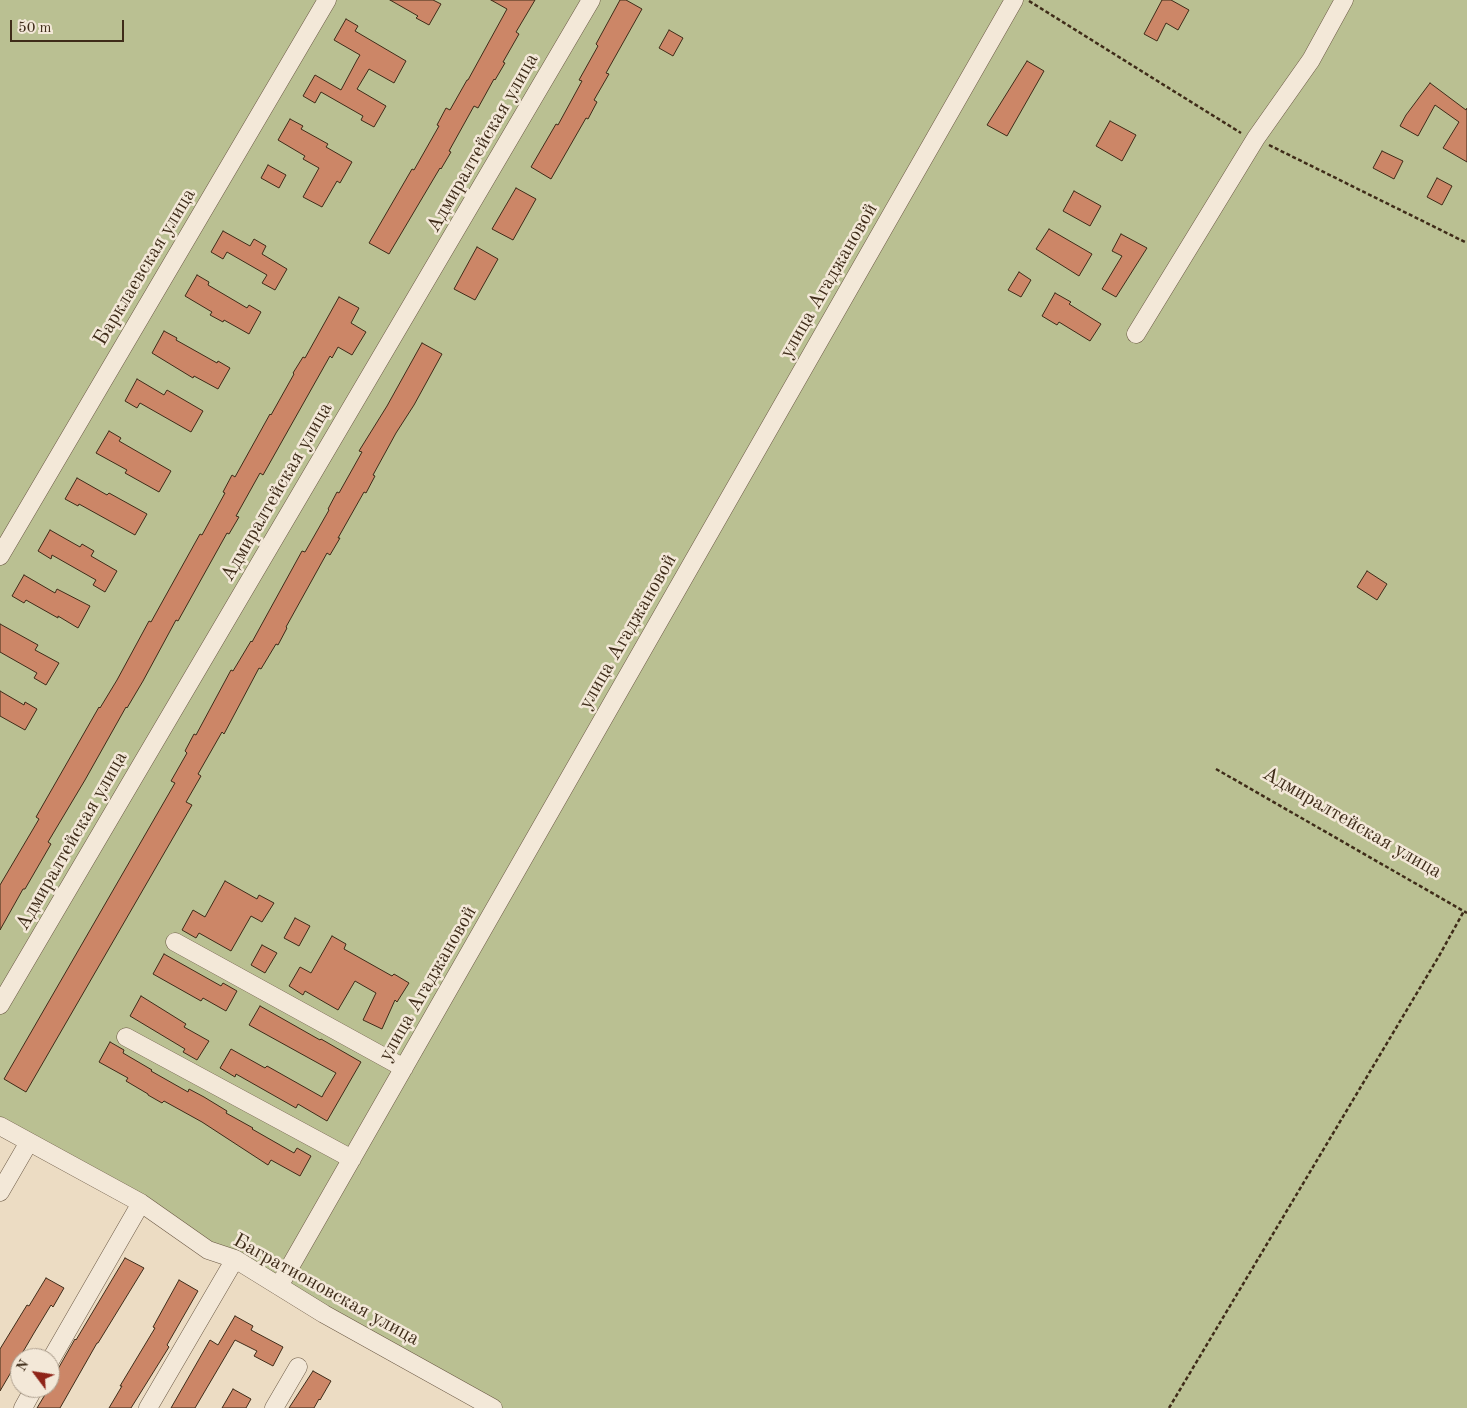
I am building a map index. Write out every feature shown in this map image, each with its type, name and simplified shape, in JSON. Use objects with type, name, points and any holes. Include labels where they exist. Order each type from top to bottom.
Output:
[{"type":"street","name":"Барклаевская улица","points":[[0,556],[327,0]]},
{"type":"street","name":"Адмиралтейская улица","points":[[0,1005],[591,0]]},
{"type":"street","name":"улица Агаджановой","points":[[280,1286],[1014,0]]},
{"type":"street","points":[[1136,334],[1256,138],[1311,60],[1344,0]]},
{"type":"street","points":[[176,942],[404,1068]]},
{"type":"street","points":[[126,1037],[352,1159]]},
{"type":"street","name":"Багратионовская улица","points":[[0,1126],[141,1203],[208,1250],[235,1259],[324,1314],[493,1408]]},
{"type":"street","points":[[0,1192],[29,1142]]},
{"type":"street","points":[[57,1348],[141,1203]]},
{"type":"street","points":[[148,1408],[235,1259]]},
{"type":"street","points":[[274,1408],[298,1367]]},
{"type":"path","name":"Адмиралтейская улица","points":[[1216,769],[1466,912]]},
{"type":"path","points":[[1169,1408],[1466,912]]},
{"type":"green space","points":[[0,0],[1467,0],[1467,1408],[501,1408],[0,1126]]},
{"type":"building","points":[[390,0],[433,0],[441,4],[429,25],[416,18],[418,16]]},
{"type":"building","points":[[491,0],[535,0],[516,32],[519,34],[503,62],[505,63],[478,108],[474,106],[449,151],[451,152],[389,254],[369,243],[412,169],[414,170],[439,126],[437,125],[446,108],[450,110],[468,80],[507,9]]},
{"type":"building","points":[[620,0],[626,0],[642,9],[606,73],[609,74],[594,100],[597,102],[588,119],[586,118],[551,179],[531,167],[556,124],[558,125],[582,81],[579,80]]},
{"type":"building","points":[[1162,0],[1171,0],[1189,10],[1178,30],[1166,23],[1157,41],[1144,34]]},
{"type":"building","points":[[346,19],[358,26],[355,31],[406,61],[394,83],[369,69],[357,89],[386,106],[374,127],[361,120],[363,116],[321,92],[315,103],[303,96],[315,75],[341,90],[360,55],[334,40]]},
{"type":"building","points":[[669,30],[683,38],[673,56],[659,48]]},
{"type":"building","points":[[1027,61],[1044,71],[1007,136],[987,125]]},
{"type":"building","points":[[1430,83],[1466,110],[1467,108],[1467,162],[1443,148],[1459,122],[1435,105],[1418,136],[1400,126]]},
{"type":"building","points":[[290,119],[303,126],[301,129],[328,144],[326,147],[352,162],[340,183],[337,181],[322,207],[303,197],[319,168],[303,159],[305,156],[278,140]]},
{"type":"building","points":[[1110,121],[1136,135],[1122,161],[1096,146]]},
{"type":"building","points":[[1382,151],[1403,161],[1394,179],[1373,168]]},
{"type":"building","points":[[268,165],[286,175],[279,188],[261,178]]},
{"type":"building","points":[[1437,178],[1452,186],[1442,205],[1427,197]]},
{"type":"building","points":[[516,188],[536,199],[513,240],[492,229]]},
{"type":"building","points":[[1074,191],[1101,206],[1090,226],[1063,211]]},
{"type":"building","points":[[1049,229],[1092,254],[1079,276],[1036,249]]},
{"type":"building","points":[[223,231],[250,246],[254,239],[266,246],[262,254],[287,269],[275,290],[262,283],[267,275],[227,252],[223,259],[211,252]]},
{"type":"building","points":[[1121,234],[1147,248],[1116,297],[1102,289],[1122,256],[1112,251]]},
{"type":"building","points":[[477,247],[498,259],[475,300],[454,289]]},
{"type":"building","points":[[1019,272],[1031,280],[1021,297],[1008,290]]},
{"type":"building","points":[[197,275],[209,282],[208,285],[247,308],[249,305],[261,312],[249,334],[224,320],[223,322],[210,315],[212,312],[185,296]]},
{"type":"building","points":[[1055,293],[1101,324],[1090,341],[1059,322],[1057,325],[1042,316]]},
{"type":"building","points":[[339,297],[359,308],[351,323],[366,332],[352,355],[338,347],[332,358],[330,356],[263,475],[260,473],[236,516],[239,517],[229,534],[227,533],[178,621],[176,620],[143,681],[48,842],[51,844],[0,930],[0,885],[39,819],[36,817],[99,707],[117,680],[149,621],[151,622],[200,534],[202,535],[225,493],[223,492],[232,475],[235,477],[293,373],[303,357],[305,358]]},
{"type":"building","points":[[164,331],[177,338],[176,340],[217,363],[218,361],[230,368],[218,389],[194,376],[193,378],[152,353]]},
{"type":"building","points":[[422,343],[442,354],[373,475],[375,476],[366,493],[364,492],[338,538],[340,538],[330,555],[327,553],[278,645],[276,644],[261,669],[259,668],[224,734],[222,732],[198,774],[201,776],[186,802],[192,805],[26,1092],[4,1079],[175,783],[171,781],[187,753],[185,751],[194,734],[196,735],[231,670],[233,671],[252,642],[302,551],[305,552],[337,492],[339,493],[362,452],[359,451],[387,406]]},
{"type":"building","points":[[137,379],[164,395],[167,390],[203,411],[191,432],[140,403],[137,408],[125,401]]},
{"type":"building","points":[[109,431],[121,438],[119,441],[171,471],[159,492],[125,473],[127,470],[96,453]]},
{"type":"building","points":[[77,478],[147,514],[135,535],[79,504],[78,506],[65,499]]},
{"type":"building","points":[[50,530],[80,547],[82,544],[94,551],[91,556],[117,571],[105,592],[93,585],[96,580],[52,555],[51,559],[38,551]]},
{"type":"building","points":[[1367,571],[1387,584],[1377,600],[1357,587]]},
{"type":"building","points":[[24,575],[55,593],[57,589],[90,606],[78,628],[26,600],[24,603],[12,596]]},
{"type":"building","points":[[0,624],[38,645],[35,650],[59,663],[46,685],[34,678],[37,673],[0,652]]},
{"type":"building","points":[[0,691],[24,705],[25,702],[37,709],[25,730],[0,716]]},
{"type":"building","points":[[225,881],[257,899],[259,895],[274,903],[262,922],[251,916],[231,951],[199,933],[196,938],[182,930],[193,910],[205,917]]},
{"type":"building","points":[[295,918],[310,926],[299,946],[284,938]]},
{"type":"building","points":[[332,936],[346,944],[344,949],[392,976],[394,974],[409,983],[397,1002],[395,1000],[382,1029],[363,1020],[376,993],[355,981],[338,1010],[305,991],[303,995],[289,986],[300,967],[311,973]]},
{"type":"building","points":[[262,945],[277,953],[265,973],[251,965]]},
{"type":"building","points":[[164,954],[221,986],[223,983],[237,991],[226,1011],[203,998],[201,1001],[153,974]]},
{"type":"building","points":[[141,996],[186,1024],[184,1027],[209,1041],[197,1060],[183,1052],[185,1049],[130,1016]]},
{"type":"building","points":[[260,1006],[361,1062],[327,1121],[298,1104],[296,1108],[236,1074],[235,1077],[220,1068],[231,1049],[265,1068],[267,1066],[322,1097],[336,1073],[249,1025]]},
{"type":"building","points":[[110,1042],[124,1050],[123,1053],[151,1071],[188,1092],[189,1089],[204,1097],[227,1111],[226,1113],[294,1153],[297,1148],[311,1156],[300,1176],[271,1160],[268,1165],[202,1122],[164,1101],[162,1103],[148,1095],[126,1081],[128,1078],[99,1062]]},
{"type":"building","points":[[125,1258],[144,1268],[97,1343],[60,1408],[37,1408],[43,1398],[60,1398],[60,1365]]},
{"type":"building","points":[[46,1278],[64,1288],[53,1307],[51,1305],[26,1348],[10,1348],[10,1374],[0,1391],[0,1349],[27,1305],[29,1306]]},
{"type":"building","points":[[179,1280],[198,1291],[167,1345],[169,1347],[131,1408],[109,1408],[155,1328],[153,1327]]},
{"type":"building","points":[[235,1316],[253,1326],[251,1330],[283,1347],[273,1366],[254,1356],[257,1351],[235,1340],[195,1408],[171,1408],[210,1340],[218,1345]]},
{"type":"building","points":[[313,1371],[331,1381],[320,1400],[314,1408],[289,1408]]},
{"type":"building","points":[[233,1389],[251,1399],[246,1408],[222,1408]]}]
